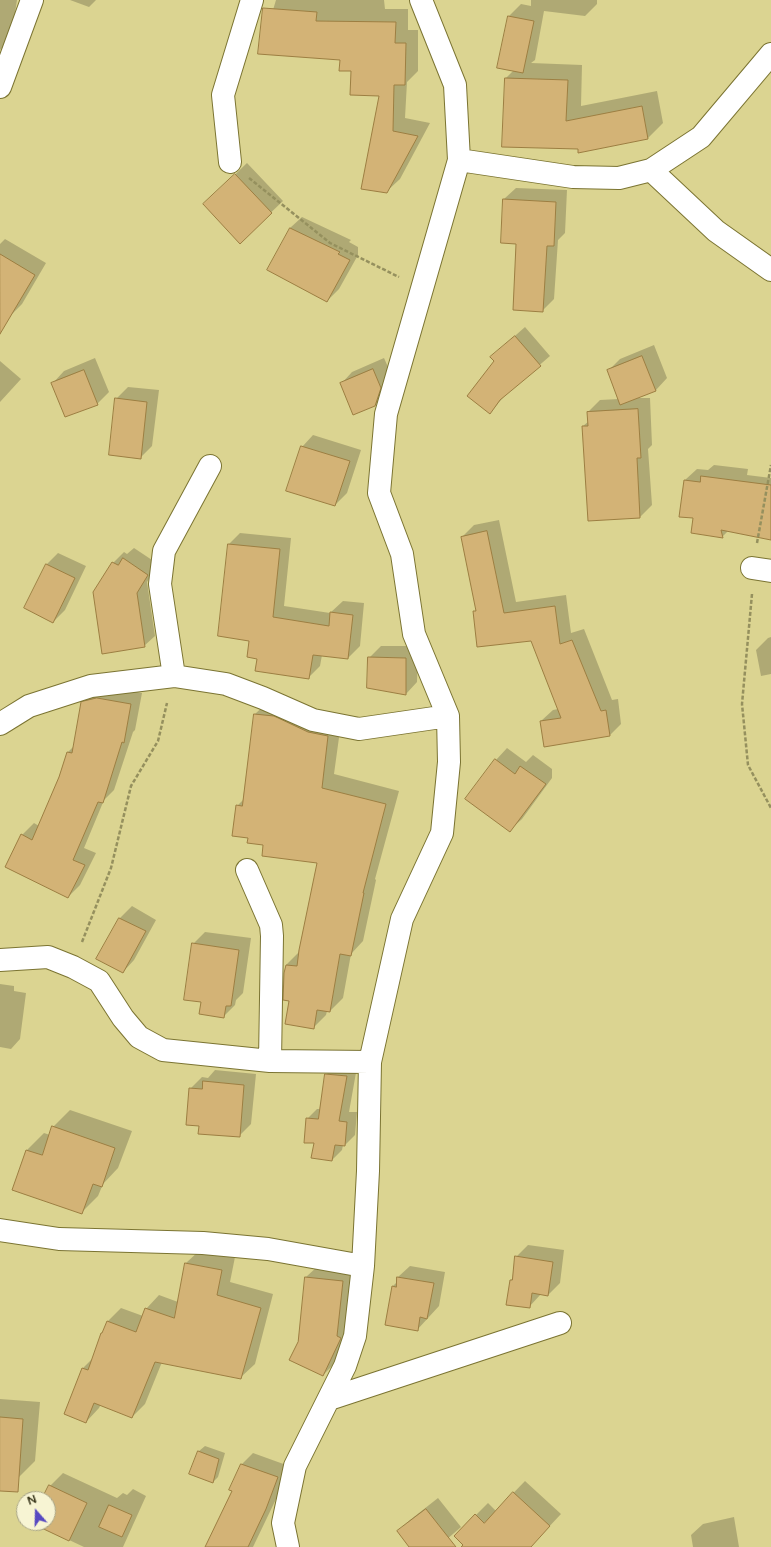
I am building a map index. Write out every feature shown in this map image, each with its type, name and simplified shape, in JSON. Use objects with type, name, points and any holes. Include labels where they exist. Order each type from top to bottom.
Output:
[{"type":"street","points":[[0,87],[32,0]]},
{"type":"street","points":[[230,162],[223,95],[252,0]]},
{"type":"street","points":[[288,1547],[283,1523],[295,1466],[345,1366],[355,1336],[363,1266],[368,1171],[370,1062],[402,919],[442,833],[449,762],[448,716],[414,634],[402,554],[379,493],[386,414],[459,160],[455,85],[420,0]]},
{"type":"street","points":[[459,160],[573,177],[619,178],[651,170],[702,137],[771,54]]},
{"type":"street","points":[[651,170],[716,231],[771,270]]},
{"type":"street","points":[[174,676],[160,584],[164,551],[210,466]]},
{"type":"street","points":[[0,724],[29,706],[91,686],[174,676],[226,684],[263,698],[313,720],[359,729],[448,716]]},
{"type":"street","points":[[247,870],[271,924],[270,1060]]},
{"type":"street","points":[[0,960],[48,957],[73,967],[99,981],[123,1018],[139,1037],[163,1050],[270,1060],[370,1062]]},
{"type":"street","points":[[0,1230],[59,1239],[204,1243],[268,1249],[363,1266]]},
{"type":"street","points":[[329,1399],[560,1323]]},
{"type":"path","points":[[230,162],[330,243],[422,289]]},
{"type":"path","points":[[771,465],[762,570],[748,637],[742,704],[748,765],[771,808]]},
{"type":"path","points":[[73,967],[111,868],[131,786],[158,741],[174,676]]},
{"type":"building","points":[[263,8],[317,12],[316,21],[396,22],[395,43],[406,43],[405,85],[394,85],[393,131],[418,136],[387,193],[361,189],[379,96],[350,95],[351,71],[339,71],[340,60],[258,54]]},
{"type":"building","points":[[508,16],[534,21],[523,73],[497,68]]},
{"type":"building","points":[[505,78],[568,80],[566,121],[642,106],[648,139],[578,153],[578,149],[502,147]]},
{"type":"building","points":[[235,174],[272,213],[240,244],[203,204]]},
{"type":"building","points":[[503,199],[556,202],[554,246],[547,246],[543,312],[513,310],[516,244],[501,243]]},
{"type":"building","points":[[290,228],[340,252],[338,254],[350,260],[327,302],[267,270]]},
{"type":"building","points":[[0,254],[35,275],[0,334]]},
{"type":"building","points":[[515,336],[541,366],[500,400],[490,414],[467,396],[494,361],[490,357]]},
{"type":"building","points":[[642,356],[656,391],[620,405],[607,370]]},
{"type":"building","points":[[373,369],[381,388],[375,406],[353,415],[340,383]]},
{"type":"building","points":[[84,370],[98,405],[65,417],[51,383]]},
{"type":"building","points":[[115,398],[147,402],[141,459],[109,455]]},
{"type":"building","points":[[638,409],[641,458],[637,458],[640,518],[588,521],[582,426],[588,426],[587,412]]},
{"type":"building","points":[[301,446],[350,461],[335,506],[286,491]]},
{"type":"building","points":[[701,476],[771,485],[771,540],[721,530],[723,538],[691,533],[693,518],[679,517],[684,480],[700,482]]},
{"type":"building","points":[[487,531],[504,613],[555,606],[560,644],[572,640],[601,711],[606,710],[610,736],[544,747],[540,721],[561,718],[531,641],[477,647],[473,611],[476,611],[461,537]]},
{"type":"building","points":[[228,544],[280,549],[273,617],[329,626],[330,612],[353,615],[348,659],[313,655],[309,679],[255,671],[257,659],[247,657],[249,641],[218,636]]},
{"type":"building","points":[[123,558],[148,575],[137,593],[145,647],[102,654],[93,592],[112,562],[118,565]]},
{"type":"building","points":[[46,564],[75,578],[53,623],[24,608]]},
{"type":"building","points":[[368,657],[406,658],[406,695],[367,688]]},
{"type":"building","points":[[97,698],[131,704],[124,743],[122,742],[103,803],[98,802],[73,860],[85,865],[68,898],[5,867],[21,834],[32,840],[59,777],[67,752],[72,753],[81,702]]},
{"type":"building","points":[[254,714],[274,716],[308,732],[328,736],[322,788],[386,804],[363,893],[351,956],[340,954],[330,1012],[317,1010],[314,1029],[285,1024],[289,1001],[283,1000],[284,973],[286,965],[297,966],[317,863],[262,856],[263,845],[247,843],[248,838],[232,836],[236,805],[242,806]]},
{"type":"building","points":[[495,759],[515,774],[520,766],[546,784],[510,832],[465,799]]},
{"type":"building","points":[[119,918],[146,931],[123,973],[96,959]]},
{"type":"building","points":[[192,943],[239,950],[231,1006],[226,1006],[224,1018],[199,1014],[201,1002],[184,1000]]},
{"type":"building","points":[[325,1074],[347,1076],[339,1121],[347,1122],[345,1146],[335,1145],[332,1161],[311,1158],[314,1143],[304,1143],[306,1118],[318,1119]]},
{"type":"building","points":[[203,1081],[244,1085],[240,1137],[198,1134],[199,1126],[186,1125],[189,1088],[202,1089]]},
{"type":"building","points":[[52,1126],[115,1148],[102,1187],[93,1184],[82,1214],[12,1190],[26,1150],[42,1155]]},
{"type":"building","points":[[515,1256],[553,1262],[548,1296],[532,1293],[530,1308],[506,1305],[510,1280],[512,1280]]},
{"type":"building","points":[[185,1263],[222,1270],[217,1295],[261,1308],[241,1379],[155,1362],[132,1418],[94,1403],[86,1423],[64,1414],[82,1368],[88,1370],[101,1333],[107,1321],[136,1332],[145,1308],[174,1318]]},
{"type":"building","points":[[305,1277],[343,1281],[337,1336],[341,1338],[323,1376],[289,1360],[298,1342]]},
{"type":"building","points":[[397,1277],[434,1283],[427,1319],[420,1317],[418,1331],[385,1325],[392,1286],[396,1287]]},
{"type":"building","points":[[0,1417],[23,1419],[18,1491],[0,1491]]},
{"type":"building","points":[[198,1451],[219,1459],[213,1483],[189,1474]]},
{"type":"building","points":[[241,1464],[278,1477],[266,1509],[248,1547],[205,1547],[232,1491],[229,1490]]},
{"type":"building","points":[[49,1485],[87,1503],[69,1541],[48,1531],[56,1531],[56,1491],[46,1491]]},
{"type":"building","points":[[513,1492],[550,1526],[531,1547],[461,1547],[463,1545],[454,1536],[475,1514],[484,1523]]},
{"type":"building","points":[[109,1505],[132,1515],[122,1537],[99,1527]]},
{"type":"building","points":[[426,1509],[456,1547],[409,1547],[397,1531]]}]
